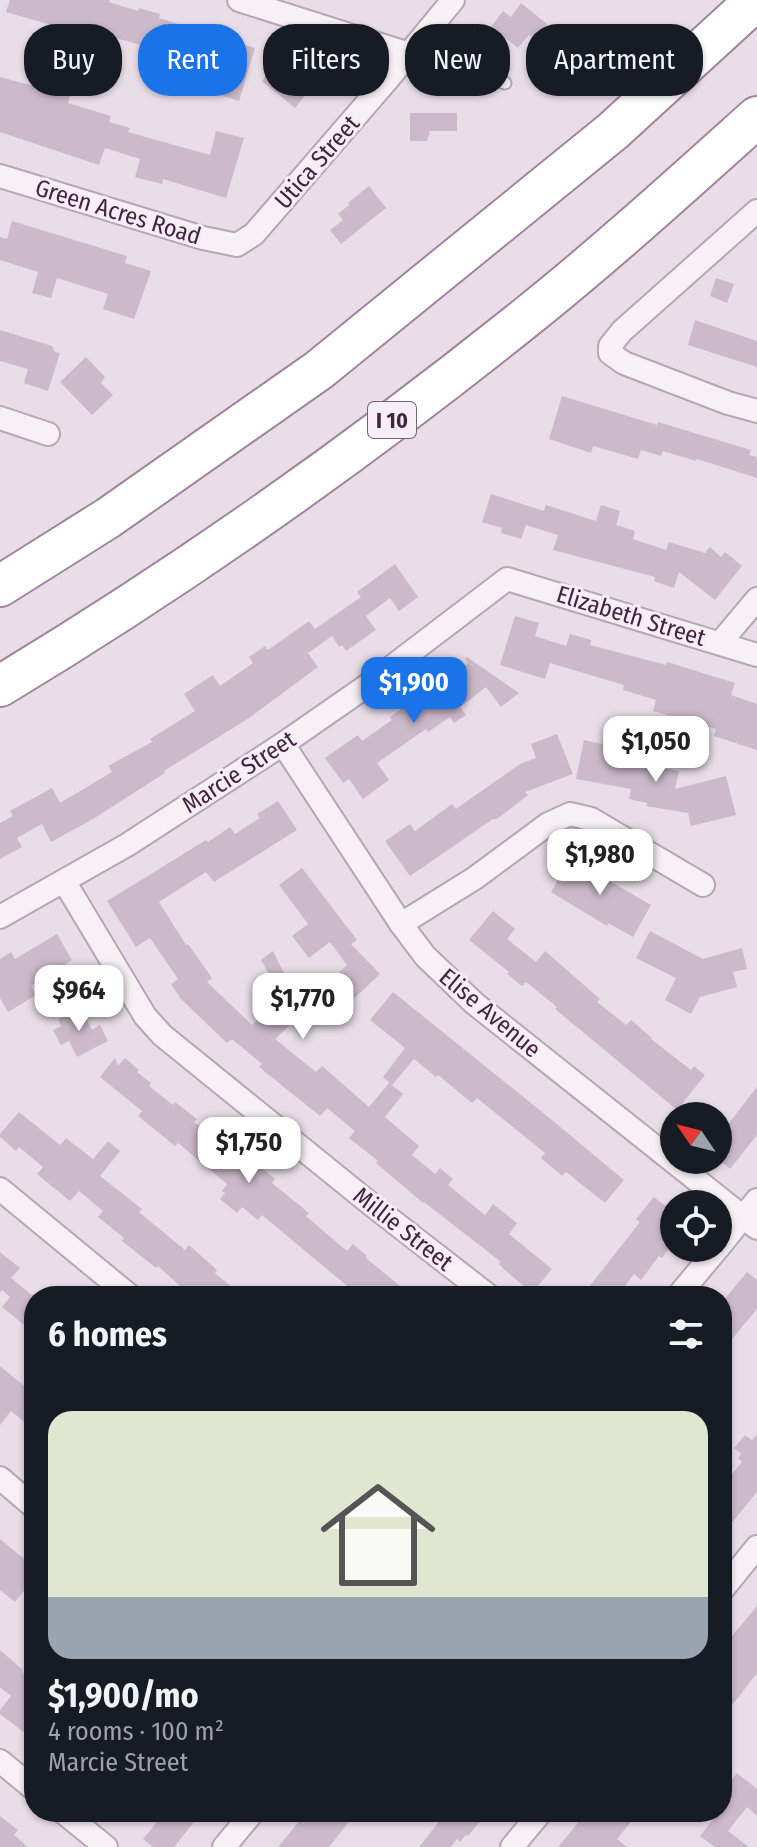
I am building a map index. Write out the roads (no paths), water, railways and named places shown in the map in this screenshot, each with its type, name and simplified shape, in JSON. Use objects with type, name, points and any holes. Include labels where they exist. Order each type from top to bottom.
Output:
[{"type":"highway","points":[[0,586],[108,518],[319,370],[613,131],[756,0]]},
{"type":"highway","name":"I 10","points":[[0,686],[185,567],[330,468],[520,323],[757,117]]},
{"type":"street","points":[[239,0],[405,53]]},
{"type":"street","name":"Utica Street","points":[[433,24],[453,0]]},
{"type":"street","name":"Utica Street","points":[[237,245],[254,234],[405,59]]},
{"type":"street","name":"Green Acres Road","points":[[0,176],[203,238],[237,245]]},
{"type":"street","points":[[757,211],[622,331],[610,346],[610,353],[624,363],[757,411]]},
{"type":"street","points":[[0,418],[48,434]]},
{"type":"street","name":"Elizabeth Street","points":[[505,580],[757,655]]},
{"type":"street","name":"Marcie Street","points":[[0,917],[127,845],[283,744],[368,685],[505,580]]},
{"type":"street","points":[[720,643],[757,599]]},
{"type":"street","name":"Elise Avenue","points":[[283,744],[425,956],[474,1003],[753,1215]]},
{"type":"street","points":[[401,924],[475,878],[548,824],[570,814],[591,819],[703,885]]},
{"type":"street","name":"Millie Street","points":[[64,881],[145,1016],[162,1035],[476,1286]]},
{"type":"street","points":[[0,1189],[118,1286]]},
{"type":"street","points":[[732,1235],[753,1215]]},
{"type":"street","points":[[686,1286],[706,1262]]},
{"type":"street","points":[[0,1478],[24,1498]]},
{"type":"street","points":[[732,1578],[757,1547]]},
{"type":"street","points":[[0,1761],[24,1781]]},
{"type":"street","points":[[75,1822],[106,1847]]},
{"type":"street","points":[[224,1847],[245,1822]]},
{"type":"street","points":[[512,1847],[533,1822]]}]
